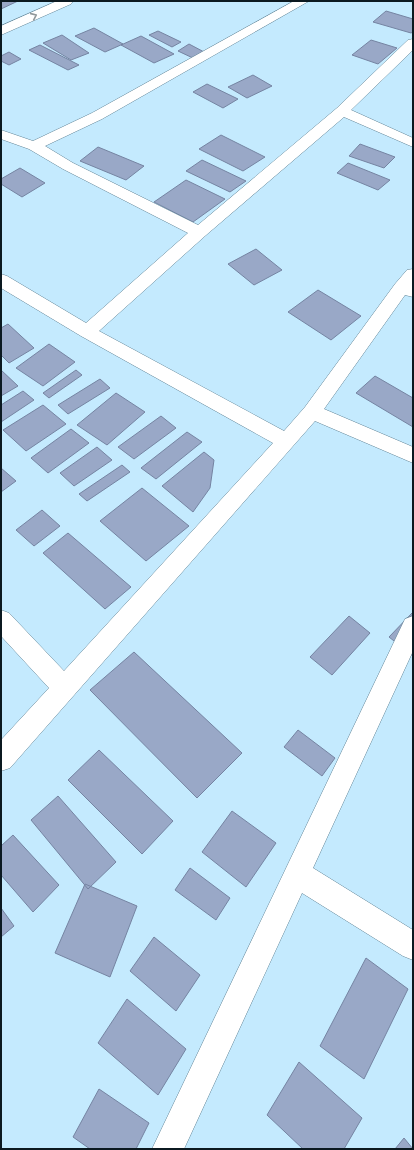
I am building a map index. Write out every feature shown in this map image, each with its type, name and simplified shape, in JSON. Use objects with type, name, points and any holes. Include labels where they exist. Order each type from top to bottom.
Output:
[{"type":"street","points":[[1,30],[67,1]]},
{"type":"street","points":[[34,146],[97,116],[303,1]]},
{"type":"street","points":[[87,332],[199,232],[342,111],[413,43]]},
{"type":"street","points":[[342,111],[413,143]]},
{"type":"street","points":[[1,134],[34,146],[68,166],[199,232]]},
{"type":"street","points":[[1,280],[87,332],[286,441]]},
{"type":"street","points":[[1,759],[312,412],[409,285]]},
{"type":"street","points":[[312,412],[413,455]]},
{"type":"street","points":[[1,620],[64,688]]},
{"type":"street","points":[[168,1149],[413,626]]},
{"type":"street","points":[[297,874],[413,946]]},
{"type":"building","points":[[1,1],[18,1],[1,9]]},
{"type":"building","points":[[386,11],[413,19],[413,32],[411,33],[373,22]]},
{"type":"building","points":[[94,28],[123,44],[105,52],[75,36]]},
{"type":"building","points":[[158,31],[181,42],[172,47],[149,35]]},
{"type":"building","points":[[62,35],[89,53],[71,60],[43,43]]},
{"type":"building","points":[[141,36],[174,54],[154,63],[121,45]]},
{"type":"building","points":[[371,40],[397,48],[378,64],[352,55]]},
{"type":"building","points":[[189,44],[206,53],[195,59],[178,51]]},
{"type":"building","points":[[40,45],[79,65],[68,70],[29,50]]},
{"type":"building","points":[[9,52],[21,59],[9,65],[1,61],[1,56]]},
{"type":"building","points":[[253,75],[272,86],[247,98],[228,87]]},
{"type":"building","points":[[207,84],[238,99],[223,108],[193,92]]},
{"type":"building","points":[[221,135],[265,157],[243,171],[199,149]]},
{"type":"building","points":[[360,144],[395,157],[384,168],[349,156]]},
{"type":"building","points":[[98,147],[144,166],[126,180],[80,161]]},
{"type":"building","points":[[202,160],[246,181],[230,192],[186,171]]},
{"type":"building","points":[[348,163],[390,180],[378,190],[337,173]]},
{"type":"building","points":[[20,168],[45,183],[22,197],[1,184],[1,179]]},
{"type":"building","points":[[186,180],[225,199],[193,222],[154,202]]},
{"type":"building","points":[[256,249],[282,270],[254,285],[228,264]]},
{"type":"building","points":[[318,290],[361,316],[331,340],[288,312]]},
{"type":"building","points":[[8,324],[34,348],[9,363],[1,355],[1,328]]},
{"type":"building","points":[[49,344],[75,362],[43,386],[16,368]]},
{"type":"building","points":[[1,370],[18,386],[1,396]]},
{"type":"building","points":[[76,370],[82,375],[49,398],[43,393]]},
{"type":"building","points":[[375,376],[413,398],[413,427],[356,393]]},
{"type":"building","points":[[100,379],[110,388],[68,414],[58,405]]},
{"type":"building","points":[[23,391],[34,400],[1,422],[1,405]]},
{"type":"building","points":[[116,393],[145,412],[107,445],[77,425]]},
{"type":"building","points":[[43,405],[66,424],[26,451],[3,430]]},
{"type":"building","points":[[161,416],[176,428],[134,459],[118,447]]},
{"type":"building","points":[[71,429],[89,443],[48,473],[31,458]]},
{"type":"building","points":[[187,432],[202,442],[156,479],[141,468]]},
{"type":"building","points":[[97,447],[112,460],[74,486],[60,473]]},
{"type":"building","points":[[204,452],[214,460],[210,488],[193,512],[162,486]]},
{"type":"building","points":[[122,465],[130,472],[87,501],[79,494]]},
{"type":"building","points":[[1,468],[16,481],[1,492]]},
{"type":"building","points":[[142,488],[189,526],[146,561],[100,521]]},
{"type":"building","points":[[42,510],[60,526],[34,546],[16,530]]},
{"type":"building","points":[[68,533],[131,587],[105,609],[43,553]]},
{"type":"building","points":[[413,612],[413,656],[389,637]]},
{"type":"building","points":[[349,616],[370,633],[332,675],[310,657]]},
{"type":"building","points":[[134,652],[242,753],[197,798],[90,690]]},
{"type":"building","points":[[298,730],[335,758],[322,776],[284,747]]},
{"type":"building","points":[[99,750],[173,821],[142,854],[68,780]]},
{"type":"building","points":[[58,796],[116,862],[88,889],[31,820]]},
{"type":"building","points":[[232,811],[276,843],[246,887],[202,852]]},
{"type":"building","points":[[13,835],[59,885],[33,912],[1,875],[1,846]]},
{"type":"building","points":[[190,868],[230,898],[216,920],[175,890]]},
{"type":"building","points":[[85,884],[137,906],[110,977],[55,953]]},
{"type":"building","points":[[1,908],[14,926],[1,937]]},
{"type":"building","points":[[154,937],[200,975],[176,1011],[130,971]]},
{"type":"building","points":[[366,958],[408,989],[364,1079],[320,1046]]},
{"type":"building","points":[[127,999],[186,1049],[158,1095],[98,1043]]},
{"type":"building","points":[[299,1062],[362,1118],[344,1149],[303,1149],[267,1115]]},
{"type":"building","points":[[99,1089],[149,1123],[136,1149],[90,1149],[73,1137]]},
{"type":"building","points":[[404,1138],[413,1149],[395,1149]]}]
